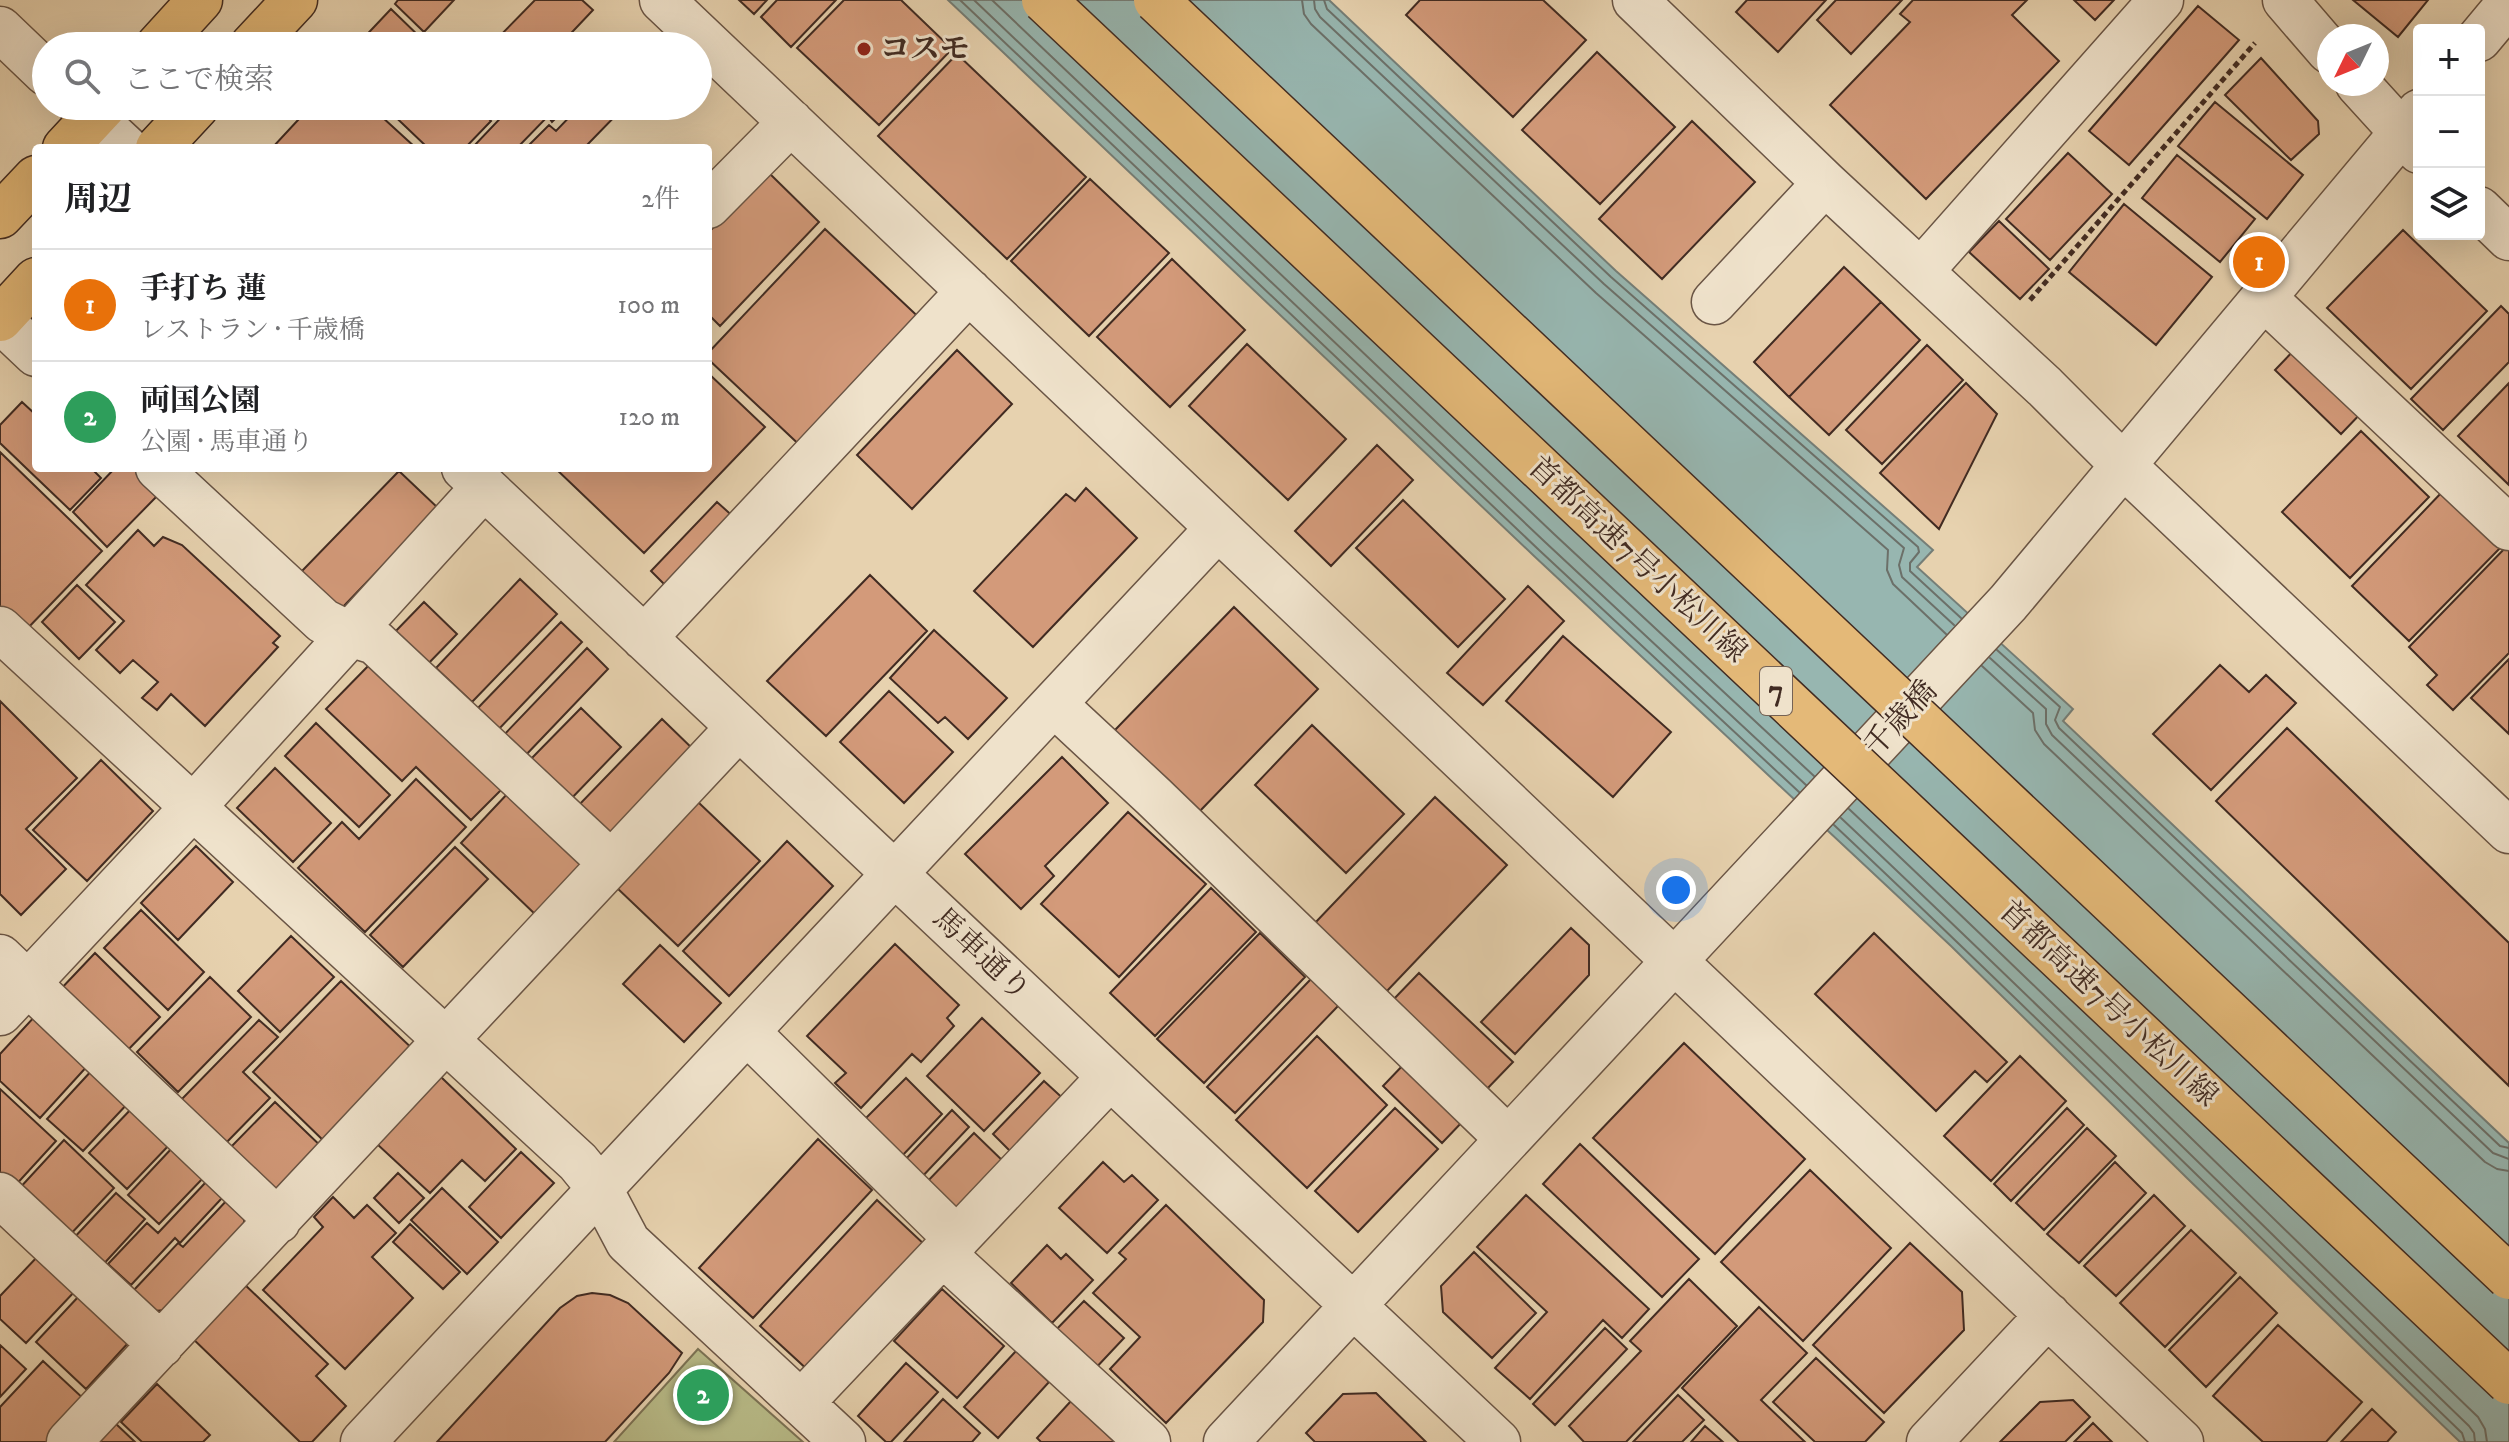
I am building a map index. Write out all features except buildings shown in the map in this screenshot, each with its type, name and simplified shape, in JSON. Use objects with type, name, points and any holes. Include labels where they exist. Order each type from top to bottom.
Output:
[{"type":"main road","points":[[171,32],[200,0]]},
{"type":"main road","points":[[265,32],[295,0]]},
{"type":"main road","name":"首都高速7号小松川線","points":[[1044,0],[2509,1382]]},
{"type":"main road","points":[[1156,0],[2509,1277]]},
{"type":"main road","points":[[162,144],[184,120]]},
{"type":"main road","points":[[0,216],[32,182]]},
{"type":"main road","points":[[0,320],[32,284]]},
{"type":"street","points":[[662,0],[696,32]]},
{"type":"street","points":[[1635,0],[2509,831]]},
{"type":"street","points":[[1921,271],[2161,0]]},
{"type":"street","points":[[2286,2],[2317,37]]},
{"type":"street","points":[[2485,32],[2509,3]]},
{"type":"street","points":[[0,29],[32,60]]},
{"type":"street","points":[[712,47],[2181,1442]]},
{"type":"street","points":[[2372,96],[2413,132]]},
{"type":"street","points":[[87,120],[120,144]]},
{"type":"street","points":[[712,202],[791,122]]},
{"type":"street","name":"千歳橋","points":[[1226,1442],[2008,603],[2263,297],[2413,132]]},
{"type":"street","points":[[1714,302],[1825,183]]},
{"type":"street","points":[[2485,215],[2509,238]]},
{"type":"street","points":[[644,638],[969,291]]},
{"type":"street","points":[[2263,297],[2509,528]]},
{"type":"street","points":[[0,320],[32,350]]},
{"type":"street","points":[[162,472],[323,621],[375,642],[611,863]]},
{"type":"street","points":[[278,1221],[10,985],[193,807],[349,634],[474,478]]},
{"type":"street","name":"馬車通り","points":[[474,478],[1498,1442]]},
{"type":"street","points":[[363,1442],[1218,528]]},
{"type":"street","points":[[0,629],[578,1162],[600,1189],[628,1242],[843,1442]]},
{"type":"street","points":[[1054,704],[1508,1139]]},
{"type":"street","points":[[69,1442],[739,727]]},
{"type":"street","points":[[747,1032],[950,1246],[1148,1442]]},
{"type":"street","points":[[801,1403],[1110,1077]]},
{"type":"street","points":[[0,1195],[161,1345]]},
{"type":"street","points":[[1929,1442],[2048,1315]]},
{"type":"path","points":[[1995,340],[2286,2]]},
{"type":"green space","points":[[698,1349],[803,1442],[614,1442]]},
{"type":"water","points":[[948,0],[1329,0],[1616,271],[1933,550],[1917,567],[2073,709],[2063,721],[2509,1143],[2509,1442],[2460,1442],[1951,946]]},
{"type":"place","name":"コスモ","points":[[864,49]]},
{"type":"place","name":"手打ち 蓮","points":[[2259,262]]},
{"type":"place","name":"両国公園","points":[[703,1395]]}]
